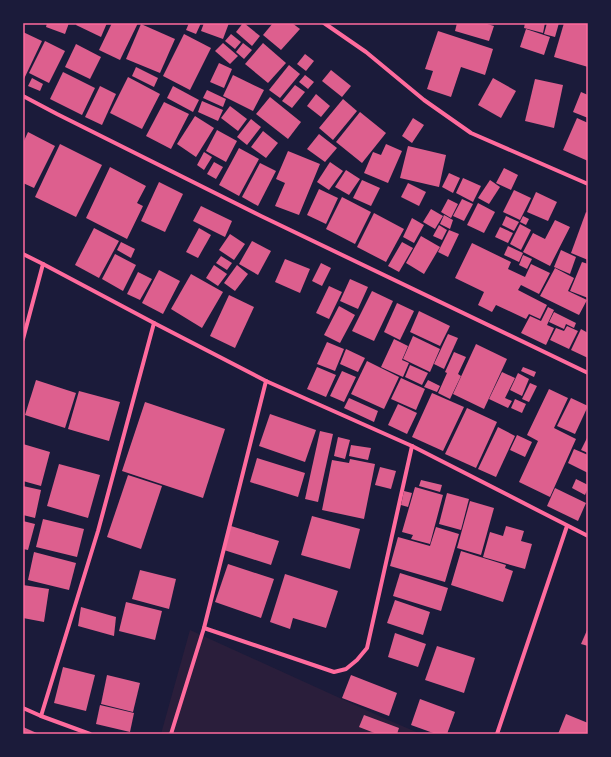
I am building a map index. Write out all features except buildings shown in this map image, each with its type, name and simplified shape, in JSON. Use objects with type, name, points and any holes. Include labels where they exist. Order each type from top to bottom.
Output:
[{"type":"street","points":[[324,23],[366,52],[424,100],[471,133],[588,184]]},
{"type":"street","points":[[23,96],[261,216],[588,374]]},
{"type":"street","points":[[23,254],[266,380],[412,446],[588,536]]},
{"type":"street","points":[[23,340],[43,264]]},
{"type":"street","points":[[40,716],[98,531],[154,323]]},
{"type":"street","points":[[171,734],[204,628],[266,380]]},
{"type":"street","points":[[204,628],[334,672],[346,669],[357,660],[367,648],[412,446]]},
{"type":"street","points":[[497,734],[567,526]]},
{"type":"street","points":[[23,708],[40,716],[90,734]]},
{"type":"shaded area","points":[[190,630],[388,720],[421,734],[161,734]]}]
